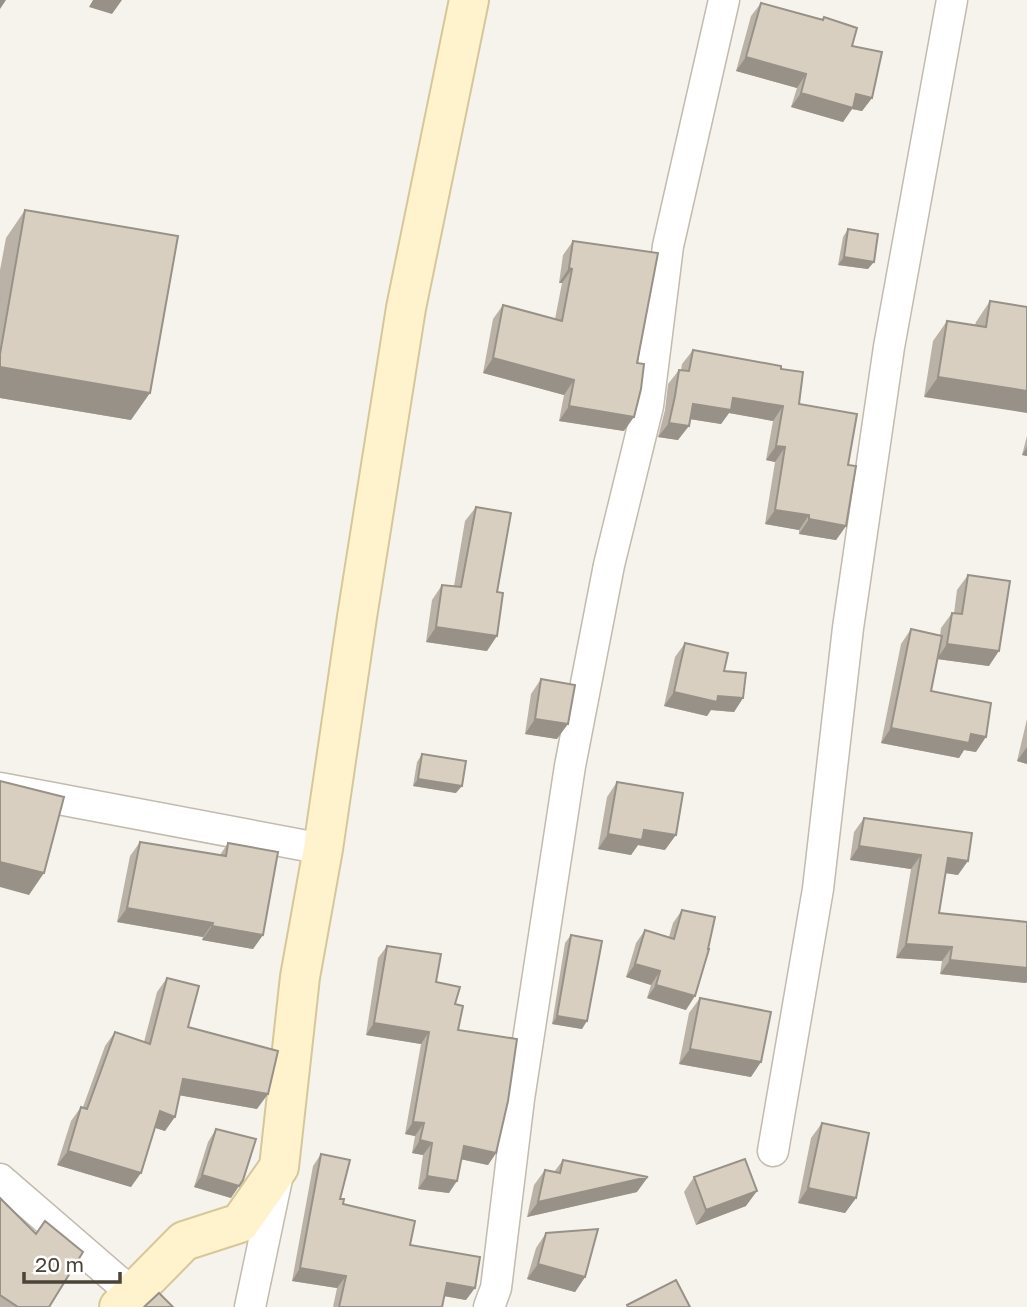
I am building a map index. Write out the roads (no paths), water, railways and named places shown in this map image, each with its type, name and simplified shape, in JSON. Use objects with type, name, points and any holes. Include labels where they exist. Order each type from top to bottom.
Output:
[{"type":"street","points":[[250,1307],[279,1167],[300,977],[323,849],[406,308],[469,0]]},
{"type":"street","points":[[489,1307],[496,1287],[519,1099],[570,766],[609,565],[648,406],[668,246],[724,0]]},
{"type":"street","points":[[774,1151],[818,889],[849,628],[888,347],[952,0]]},
{"type":"street","points":[[0,788],[323,849]]},
{"type":"street","points":[[0,1179],[126,1301],[184,1241],[240,1223],[279,1167]]}]
